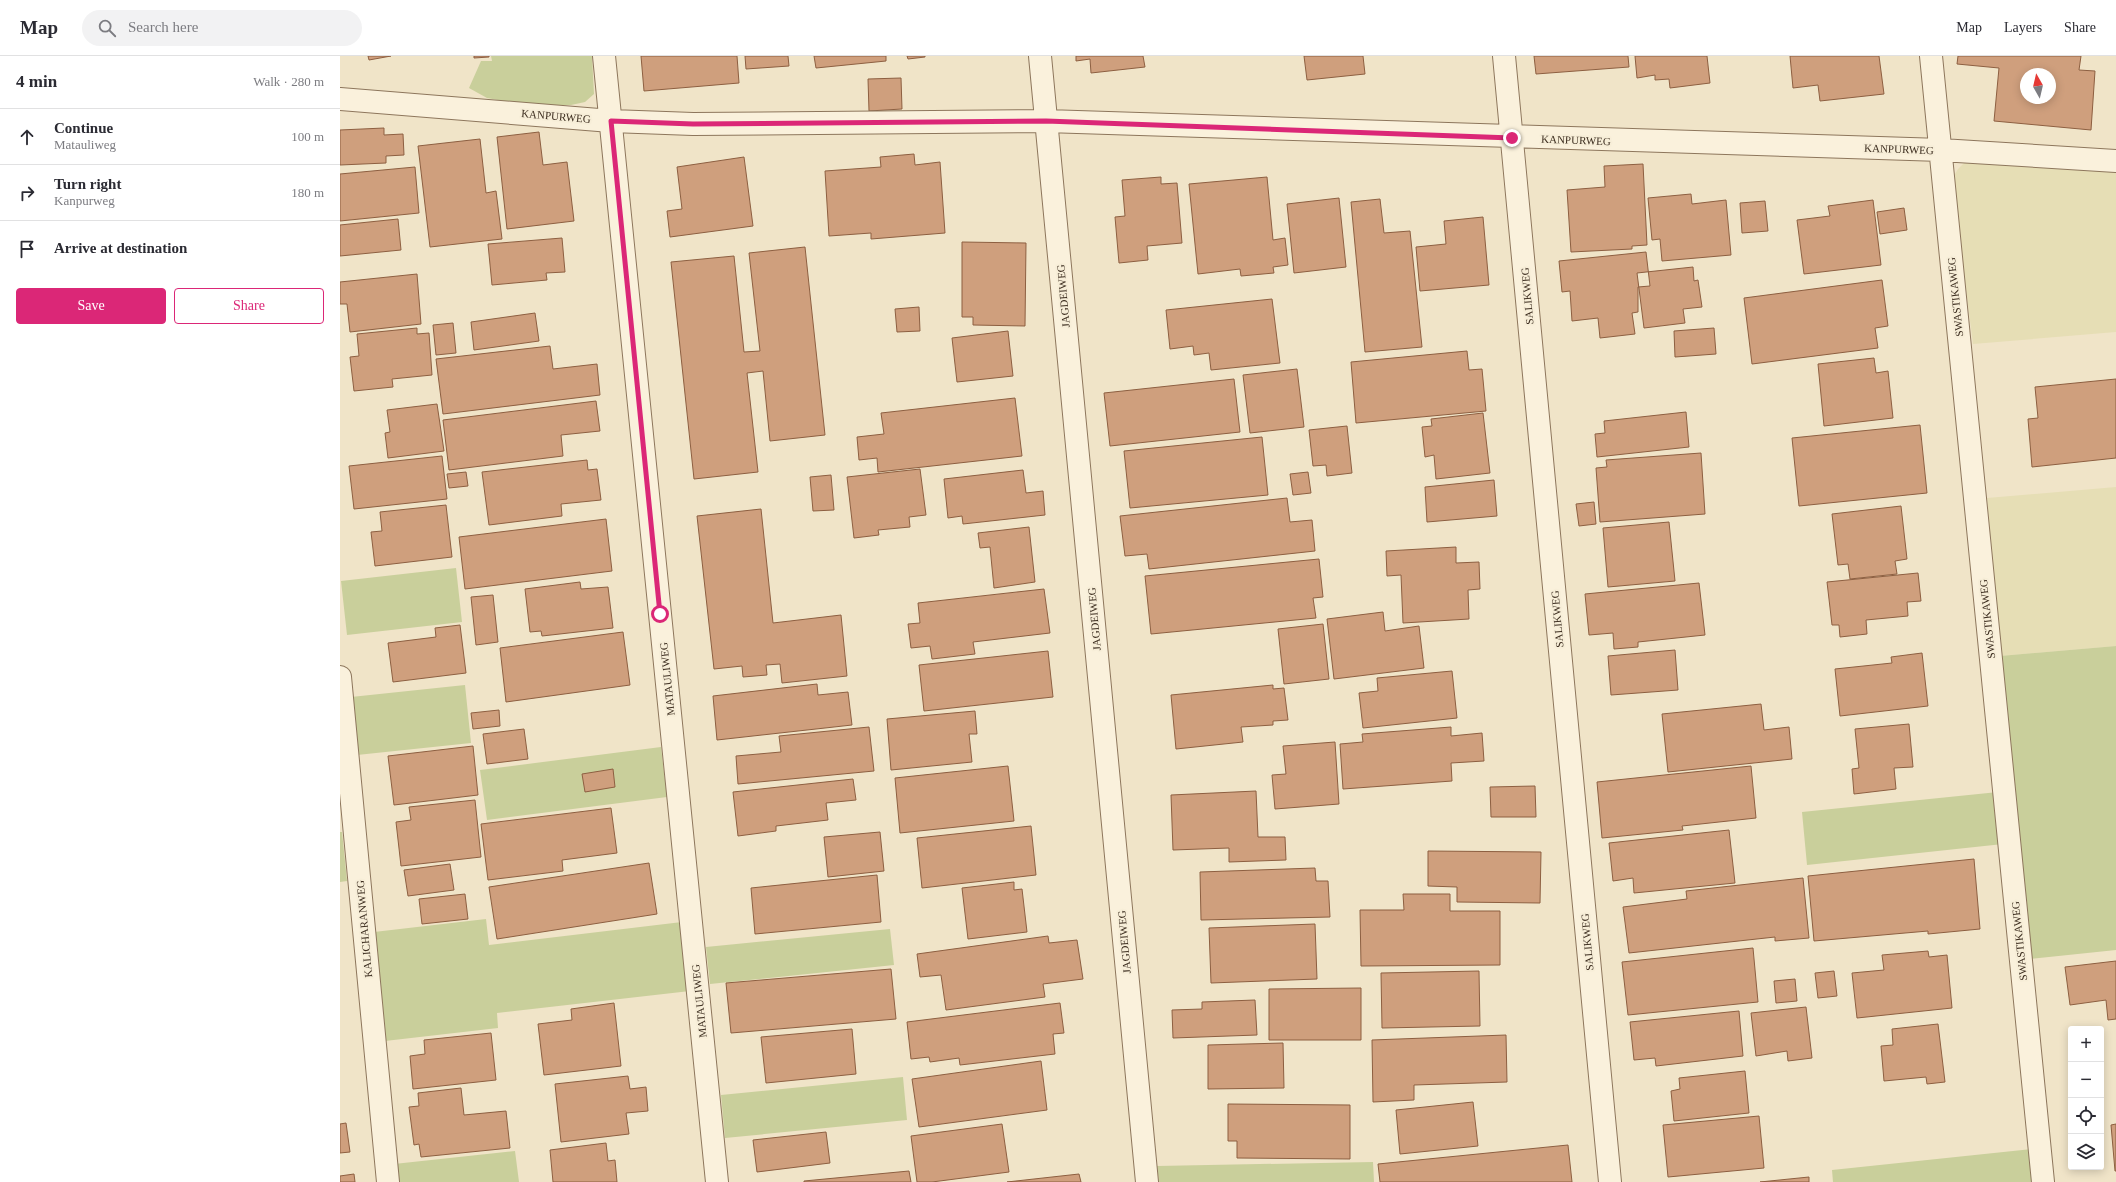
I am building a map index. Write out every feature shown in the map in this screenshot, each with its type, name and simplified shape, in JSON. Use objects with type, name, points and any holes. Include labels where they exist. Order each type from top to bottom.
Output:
[{"type":"street","name":"MATAULIWEG","points":[[604,56],[717,1182]]},
{"type":"street","name":"JAGDEIWEG","points":[[1040,56],[1147,1182]]},
{"type":"street","name":"SALIKWEG","points":[[1504,56],[1610,1182]]},
{"type":"street","name":"SWASTIKAWEG","points":[[1931,56],[2043,1182]]},
{"type":"street","name":"KANPURWEG","points":[[340,99],[611,121],[693,124],[1046,121],[1512,138],[1941,150],[2116,161]]},
{"type":"street","name":"KALICHARANWEG","points":[[340,677],[344,757],[388,1182]]},
{"type":"shaded area","points":[[1965,162],[2116,171],[2116,332],[1973,344],[1952,179],[1958,169]]},
{"type":"shaded area","points":[[2116,487],[2116,646],[2000,656],[1987,498]]},
{"type":"green space","points":[[491,56],[592,56],[594,94],[585,102],[571,105],[525,105],[487,98],[469,88],[481,61],[492,61]]},
{"type":"green space","points":[[456,568],[462,622],[347,635],[341,581]]},
{"type":"green space","points":[[2116,646],[2116,950],[2029,959],[2000,656]]},
{"type":"green space","points":[[465,685],[471,743],[357,755],[351,697]]},
{"type":"green space","points":[[661,747],[667,797],[487,820],[480,770]]},
{"type":"green space","points":[[1998,792],[2003,844],[1807,865],[1802,812]]},
{"type":"green space","points":[[340,832],[342,832],[347,881],[340,882]]},
{"type":"green space","points":[[486,919],[489,945],[682,922],[690,991],[497,1013],[498,1028],[385,1041],[374,932]]},
{"type":"green space","points":[[890,929],[894,965],[710,984],[706,947]]},
{"type":"green space","points":[[903,1077],[907,1120],[725,1138],[721,1095]]},
{"type":"green space","points":[[2032,1149],[2035,1182],[1833,1182],[1832,1170]]},
{"type":"green space","points":[[515,1151],[519,1182],[396,1182],[394,1164]]},
{"type":"green space","points":[[1373,1162],[1374,1182],[1159,1182],[1157,1166]]},
{"type":"building","points":[[368,56],[391,56],[369,60]]},
{"type":"building","points":[[474,56],[489,56],[489,57],[474,58]]},
{"type":"building","points":[[641,56],[737,56],[739,83],[644,91]]},
{"type":"building","points":[[745,56],[788,56],[789,66],[746,69]]},
{"type":"building","points":[[814,56],[886,56],[886,61],[816,68]]},
{"type":"building","points":[[907,56],[925,56],[925,57],[908,59]]},
{"type":"building","points":[[1076,56],[1143,56],[1145,67],[1091,73],[1090,59],[1076,61]]},
{"type":"building","points":[[1304,56],[1363,56],[1365,74],[1307,80]]},
{"type":"building","points":[[1534,56],[1628,56],[1629,67],[1536,74]]},
{"type":"building","points":[[1635,56],[1707,56],[1710,83],[1670,88],[1669,79],[1655,80],[1655,75],[1637,78]]},
{"type":"building","points":[[1790,56],[1879,56],[1884,94],[1820,101],[1818,85],[1793,88]]},
{"type":"building","points":[[1958,56],[2081,56],[2079,70],[2095,71],[2091,130],[1994,121],[1999,68],[1957,64]]},
{"type":"building","points":[[901,78],[902,109],[869,111],[868,79]]},
{"type":"building","points":[[384,128],[384,135],[403,134],[404,155],[386,156],[386,163],[340,165],[340,130]]},
{"type":"building","points":[[539,132],[543,165],[567,162],[574,221],[507,229],[497,137]]},
{"type":"building","points":[[480,139],[486,193],[496,191],[502,239],[430,247],[418,146]]},
{"type":"building","points":[[914,154],[915,165],[940,162],[945,233],[871,239],[871,233],[829,236],[825,171],[881,167],[880,157]]},
{"type":"building","points":[[744,157],[753,226],[670,237],[667,211],[682,209],[677,167]]},
{"type":"building","points":[[1643,164],[1647,245],[1632,246],[1632,249],[1571,252],[1567,190],[1605,187],[1604,166]]},
{"type":"building","points":[[415,167],[419,213],[340,221],[340,174]]},
{"type":"building","points":[[1161,177],[1161,184],[1177,183],[1182,243],[1147,246],[1148,260],[1119,263],[1115,217],[1125,216],[1122,180]]},
{"type":"building","points":[[1267,177],[1273,240],[1285,238],[1288,265],[1273,267],[1274,273],[1241,276],[1240,269],[1198,274],[1189,184]]},
{"type":"building","points":[[1691,194],[1692,204],[1726,200],[1731,255],[1662,261],[1660,239],[1652,240],[1648,198]]},
{"type":"building","points":[[1339,198],[1346,267],[1294,273],[1287,204]]},
{"type":"building","points":[[1380,199],[1384,233],[1410,231],[1422,347],[1365,352],[1351,202]]},
{"type":"building","points":[[1873,200],[1881,265],[1804,274],[1797,220],[1830,216],[1828,206]]},
{"type":"building","points":[[1765,201],[1768,231],[1742,233],[1740,203]]},
{"type":"building","points":[[1904,208],[1907,230],[1880,234],[1877,212]]},
{"type":"building","points":[[1483,217],[1489,285],[1420,291],[1416,247],[1446,244],[1444,221]]},
{"type":"building","points":[[398,219],[401,250],[340,256],[340,225]]},
{"type":"building","points":[[562,238],[565,272],[546,273],[547,280],[492,285],[488,244]]},
{"type":"building","points":[[962,242],[1026,243],[1025,326],[973,325],[973,317],[962,317]]},
{"type":"building","points":[[805,247],[825,435],[770,441],[763,371],[747,373],[758,472],[694,479],[671,262],[734,256],[744,352],[760,351],[749,253]]},
{"type":"building","points":[[1646,252],[1650,286],[1638,287],[1638,312],[1632,313],[1635,334],[1600,338],[1598,318],[1572,321],[1570,291],[1562,292],[1559,261]]},
{"type":"building","points":[[1693,267],[1694,281],[1698,280],[1702,307],[1683,309],[1685,323],[1644,328],[1637,273]]},
{"type":"building","points":[[417,274],[421,324],[350,332],[347,304],[340,304],[340,282]]},
{"type":"building","points":[[1882,280],[1888,326],[1875,328],[1878,348],[1752,364],[1744,298]]},
{"type":"building","points":[[1272,299],[1280,363],[1211,370],[1209,353],[1194,355],[1193,346],[1170,349],[1166,310]]},
{"type":"building","points":[[919,307],[920,331],[897,332],[895,309]]},
{"type":"building","points":[[535,313],[539,341],[474,350],[471,322]]},
{"type":"building","points":[[453,323],[456,353],[436,355],[433,325]]},
{"type":"building","points":[[417,328],[417,334],[429,333],[432,375],[392,379],[393,387],[354,391],[350,357],[359,356],[357,334]]},
{"type":"building","points":[[1714,328],[1716,354],[1675,357],[1674,331]]},
{"type":"building","points":[[1008,331],[1013,376],[957,382],[952,338]]},
{"type":"building","points":[[550,346],[553,369],[597,364],[600,395],[443,414],[436,359]]},
{"type":"building","points":[[1467,351],[1469,370],[1482,369],[1486,411],[1356,423],[1351,362]]},
{"type":"building","points":[[1874,358],[1876,373],[1888,371],[1893,418],[1824,426],[1818,364]]},
{"type":"building","points":[[1297,369],[1304,427],[1250,433],[1243,375]]},
{"type":"building","points":[[1234,379],[1240,432],[1110,446],[1104,393]]},
{"type":"building","points":[[2116,379],[2116,458],[2032,467],[2028,419],[2038,418],[2035,387]]},
{"type":"building","points":[[1015,398],[1022,456],[878,472],[877,458],[859,460],[857,437],[884,434],[881,413]]},
{"type":"building","points":[[596,401],[600,431],[561,435],[563,456],[449,470],[443,420]]},
{"type":"building","points":[[437,404],[444,451],[388,458],[385,433],[390,432],[387,410]]},
{"type":"building","points":[[1686,412],[1689,447],[1597,457],[1595,434],[1605,433],[1604,421]]},
{"type":"building","points":[[1483,413],[1490,473],[1436,479],[1434,455],[1425,457],[1422,427],[1432,426],[1431,419]]},
{"type":"building","points":[[1920,425],[1927,493],[1799,506],[1792,438]]},
{"type":"building","points":[[1347,426],[1352,473],[1327,476],[1326,465],[1313,466],[1309,430]]},
{"type":"building","points":[[1262,437],[1268,495],[1130,508],[1124,451]]},
{"type":"building","points":[[1701,453],[1705,514],[1600,522],[1596,468],[1607,467],[1606,460]]},
{"type":"building","points":[[442,456],[447,499],[354,509],[349,466]]},
{"type":"building","points":[[587,460],[588,470],[597,469],[601,500],[561,504],[562,516],[489,525],[482,472]]},
{"type":"building","points":[[920,469],[926,515],[909,517],[910,527],[878,530],[879,535],[854,538],[847,477]]},
{"type":"building","points":[[1023,470],[1026,493],[1043,491],[1045,515],[963,524],[962,516],[948,518],[944,479]]},
{"type":"building","points":[[466,472],[468,486],[449,488],[447,474]]},
{"type":"building","points":[[1308,472],[1311,493],[1293,495],[1290,474]]},
{"type":"building","points":[[831,475],[834,510],[813,511],[810,477]]},
{"type":"building","points":[[1494,480],[1497,516],[1427,522],[1425,487]]},
{"type":"building","points":[[1287,498],[1290,522],[1312,520],[1315,551],[1149,569],[1147,554],[1125,556],[1120,516]]},
{"type":"building","points":[[1594,502],[1596,524],[1579,526],[1576,504]]},
{"type":"building","points":[[446,505],[452,557],[375,566],[371,532],[382,531],[380,512]]},
{"type":"building","points":[[1901,506],[1907,559],[1895,561],[1897,574],[1850,579],[1848,564],[1838,565],[1832,514]]},
{"type":"building","points":[[761,509],[773,623],[841,615],[847,676],[782,683],[780,664],[766,665],[767,675],[743,677],[742,666],[714,669],[697,516]]},
{"type":"building","points":[[606,519],[612,571],[465,589],[459,537]]},
{"type":"building","points":[[1669,522],[1675,581],[1608,587],[1603,528]]},
{"type":"building","points":[[1029,527],[1035,582],[994,588],[990,547],[980,548],[978,533]]},
{"type":"building","points":[[1456,547],[1456,563],[1479,562],[1480,589],[1468,590],[1469,619],[1403,623],[1401,575],[1387,576],[1386,551]]},
{"type":"building","points":[[1319,559],[1323,597],[1313,598],[1316,618],[1151,634],[1145,576]]},
{"type":"building","points":[[1918,573],[1921,601],[1907,602],[1908,616],[1866,620],[1867,634],[1840,637],[1839,625],[1832,625],[1827,582]]},
{"type":"building","points":[[580,582],[581,589],[608,587],[613,628],[542,636],[541,631],[530,632],[525,589]]},
{"type":"building","points":[[1699,583],[1705,635],[1638,642],[1638,647],[1614,649],[1613,633],[1589,635],[1585,594]]},
{"type":"building","points":[[1044,589],[1050,633],[973,642],[975,654],[932,659],[930,646],[911,648],[908,624],[920,623],[918,603]]},
{"type":"building","points":[[493,595],[498,642],[476,645],[471,597]]},
{"type":"building","points":[[1383,612],[1385,631],[1419,626],[1424,668],[1334,679],[1327,619]]},
{"type":"building","points":[[1323,624],[1329,679],[1284,684],[1278,629]]},
{"type":"building","points":[[460,625],[466,673],[393,682],[388,643],[436,637],[435,628]]},
{"type":"building","points":[[623,632],[630,685],[506,702],[500,648]]},
{"type":"building","points":[[1675,650],[1678,690],[1611,695],[1608,656]]},
{"type":"building","points":[[1048,651],[1053,697],[924,711],[919,665]]},
{"type":"building","points":[[1922,653],[1928,706],[1840,716],[1835,669],[1892,663],[1891,657]]},
{"type":"building","points":[[1452,671],[1457,718],[1363,728],[1359,693],[1378,691],[1377,678]]},
{"type":"building","points":[[817,684],[818,695],[848,692],[852,725],[717,740],[713,696]]},
{"type":"building","points":[[1273,685],[1273,689],[1284,688],[1288,720],[1273,721],[1273,725],[1241,727],[1243,742],[1176,749],[1171,695]]},
{"type":"building","points":[[1761,704],[1764,730],[1789,727],[1792,759],[1668,772],[1662,714]]},
{"type":"building","points":[[499,710],[500,726],[473,729],[471,713]]},
{"type":"building","points":[[975,711],[977,734],[969,734],[972,762],[891,770],[887,719]]},
{"type":"building","points":[[1909,724],[1913,767],[1894,768],[1896,789],[1854,794],[1852,769],[1859,768],[1855,729]]},
{"type":"building","points":[[869,727],[874,771],[738,784],[736,756],[781,752],[779,736]]},
{"type":"building","points":[[1451,727],[1451,736],[1482,733],[1484,761],[1451,763],[1452,781],[1343,789],[1340,744],[1363,742],[1362,734]]},
{"type":"building","points":[[524,729],[528,759],[487,764],[483,734]]},
{"type":"building","points":[[1335,742],[1339,804],[1275,809],[1272,775],[1286,774],[1283,746]]},
{"type":"building","points":[[473,746],[478,795],[394,805],[388,756]]},
{"type":"building","points":[[1008,766],[1014,821],[900,833],[895,778]]},
{"type":"building","points":[[1751,766],[1756,818],[1682,826],[1683,830],[1602,838],[1597,782]]},
{"type":"building","points":[[613,769],[615,787],[585,792],[582,774]]},
{"type":"building","points":[[853,779],[856,800],[826,803],[828,820],[776,826],[776,831],[738,836],[733,792]]},
{"type":"building","points":[[1535,786],[1536,817],[1491,817],[1490,787]]},
{"type":"building","points":[[1256,791],[1258,837],[1285,837],[1286,860],[1229,862],[1229,848],[1173,850],[1171,795]]},
{"type":"building","points":[[475,800],[481,857],[401,866],[396,822],[411,820],[409,807]]},
{"type":"building","points":[[611,808],[617,853],[562,860],[563,871],[488,880],[481,824]]},
{"type":"building","points":[[1031,826],[1036,875],[922,888],[917,838]]},
{"type":"building","points":[[1729,830],[1735,883],[1634,893],[1633,878],[1613,881],[1609,843]]},
{"type":"building","points":[[880,832],[884,871],[828,877],[824,837]]},
{"type":"building","points":[[1428,851],[1541,852],[1540,903],[1457,902],[1457,887],[1428,886]]},
{"type":"building","points":[[1974,859],[1980,929],[1928,934],[1928,931],[1814,941],[1808,876]]},
{"type":"building","points":[[649,863],[657,914],[497,939],[489,887]]},
{"type":"building","points":[[450,864],[454,890],[408,896],[404,870]]},
{"type":"building","points":[[1315,868],[1316,881],[1328,881],[1330,917],[1201,920],[1200,872]]},
{"type":"building","points":[[877,875],[881,922],[755,934],[751,888]]},
{"type":"building","points":[[1803,878],[1809,938],[1775,941],[1775,937],[1629,953],[1623,907],[1687,899],[1686,891]]},
{"type":"building","points":[[1014,882],[1014,890],[1022,889],[1027,932],[968,939],[962,888]]},
{"type":"building","points":[[465,894],[468,919],[422,924],[419,899]]},
{"type":"building","points":[[1403,894],[1450,894],[1450,911],[1500,911],[1500,965],[1361,966],[1360,910],[1404,910]]},
{"type":"building","points":[[1315,924],[1317,979],[1211,983],[1209,928]]},
{"type":"building","points":[[1048,936],[1049,943],[1077,940],[1083,979],[1043,984],[1045,997],[946,1010],[941,975],[920,977],[917,954]]},
{"type":"building","points":[[1753,948],[1758,1002],[1628,1015],[1622,962]]},
{"type":"building","points":[[1928,951],[1929,957],[1947,955],[1952,1008],[1857,1018],[1852,973],[1884,970],[1882,955]]},
{"type":"building","points":[[2116,961],[2116,1019],[2108,1020],[2106,1000],[2070,1005],[2065,967]]},
{"type":"building","points":[[891,969],[896,1019],[731,1033],[726,983]]},
{"type":"building","points":[[1479,971],[1480,1026],[1382,1028],[1381,973]]},
{"type":"building","points":[[1834,971],[1837,996],[1818,998],[1815,973]]},
{"type":"building","points":[[1795,979],[1797,1001],[1776,1003],[1774,981]]},
{"type":"building","points":[[1361,988],[1361,1040],[1269,1040],[1269,989]]},
{"type":"building","points":[[1255,1000],[1257,1035],[1173,1038],[1172,1010],[1202,1009],[1202,1002]]},
{"type":"building","points":[[614,1003],[621,1066],[544,1075],[538,1024],[572,1020],[571,1009]]},
{"type":"building","points":[[1060,1003],[1064,1033],[1053,1034],[1055,1054],[960,1065],[959,1058],[930,1062],[929,1057],[911,1059],[907,1022]]},
{"type":"building","points":[[1806,1007],[1812,1058],[1788,1061],[1787,1051],[1756,1056],[1751,1013]]},
{"type":"building","points":[[1739,1011],[1743,1056],[1656,1066],[1655,1058],[1634,1060],[1630,1022]]},
{"type":"building","points":[[1938,1024],[1945,1082],[1927,1084],[1926,1077],[1884,1081],[1881,1046],[1893,1045],[1892,1029]]},
{"type":"building","points":[[852,1029],[856,1074],[766,1083],[761,1037]]},
{"type":"building","points":[[491,1033],[496,1080],[413,1089],[410,1056],[425,1054],[424,1040]]},
{"type":"building","points":[[1506,1035],[1507,1082],[1414,1085],[1414,1100],[1373,1102],[1372,1040]]},
{"type":"building","points":[[1283,1043],[1284,1088],[1208,1089],[1208,1045]]},
{"type":"building","points":[[1041,1061],[1047,1110],[919,1127],[912,1079]]},
{"type":"building","points":[[1745,1071],[1749,1113],[1674,1121],[1671,1091],[1680,1089],[1679,1078]]},
{"type":"building","points":[[628,1076],[630,1089],[646,1087],[648,1111],[626,1113],[629,1134],[561,1142],[555,1084]]},
{"type":"building","points":[[461,1088],[464,1115],[506,1111],[510,1148],[421,1157],[419,1144],[414,1145],[409,1107],[419,1106],[418,1093]]},
{"type":"building","points":[[1473,1102],[1478,1146],[1400,1154],[1396,1110]]},
{"type":"building","points":[[1228,1104],[1350,1105],[1350,1159],[1237,1158],[1237,1141],[1228,1141]]},
{"type":"building","points":[[1759,1116],[1764,1168],[1668,1177],[1663,1125]]},
{"type":"building","points":[[346,1123],[350,1152],[340,1153],[340,1124]]},
{"type":"building","points":[[1002,1124],[1009,1172],[932,1182],[917,1182],[911,1136]]},
{"type":"building","points":[[2116,1124],[2116,1171],[2115,1171],[2111,1125]]},
{"type":"building","points":[[826,1132],[830,1163],[757,1172],[753,1140]]},
{"type":"building","points":[[606,1143],[608,1161],[615,1160],[617,1182],[553,1182],[550,1150]]},
{"type":"building","points":[[1568,1145],[1572,1182],[1380,1182],[1378,1164]]},
{"type":"building","points":[[909,1171],[911,1182],[804,1182],[804,1181]]},
{"type":"building","points":[[354,1174],[355,1182],[340,1182],[340,1176]]},
{"type":"building","points":[[1079,1174],[1081,1182],[1007,1182]]},
{"type":"building","points":[[1809,1177],[1809,1182],[1760,1182]]},
{"type":"route","points":[[660,614],[611,121],[693,124],[1046,121],[1512,138]]}]
